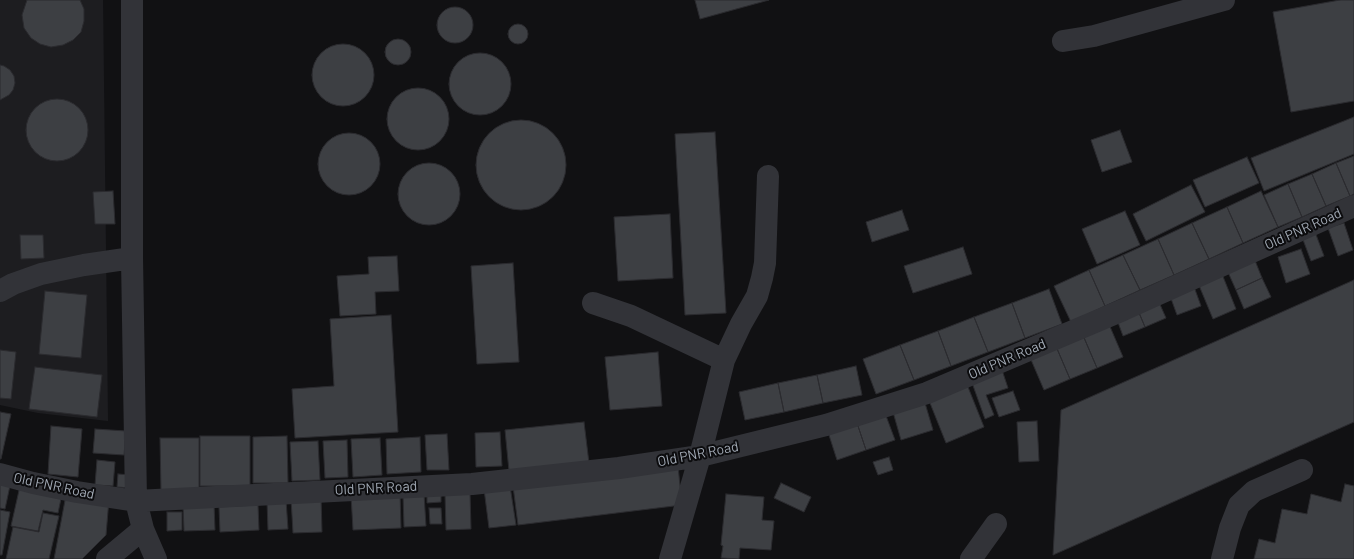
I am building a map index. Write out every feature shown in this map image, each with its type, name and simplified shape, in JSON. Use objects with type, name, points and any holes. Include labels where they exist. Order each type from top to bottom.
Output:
[{"type":"street","points":[[132,0],[132,258],[136,501],[143,528],[156,559]]},
{"type":"street","points":[[1063,41],[1094,36],[1224,0]]},
{"type":"street","points":[[670,559],[700,456],[724,360],[741,324],[757,296],[762,278],[765,263],[768,176]]},
{"type":"street","name":"Old PNR Road","points":[[0,474],[33,483],[77,492],[136,501],[472,484],[619,468],[700,456],[826,425],[927,393],[1123,310],[1354,206]]},
{"type":"street","points":[[0,291],[13,284],[41,274],[84,265],[132,258]]},
{"type":"street","points":[[593,303],[631,316],[724,360]]},
{"type":"street","points":[[1222,559],[1230,528],[1239,505],[1254,491],[1302,470]]},
{"type":"street","points":[[971,559],[996,524]]},
{"type":"street","points":[[107,559],[143,528]]},
{"type":"shaded area","points":[[0,0],[103,0],[108,421],[38,413],[0,405]]},
{"type":"building","points":[[27,0],[80,0],[84,9],[84,21],[81,32],[73,40],[63,45],[51,47],[40,44],[31,38],[24,28],[22,15]]},
{"type":"building","points":[[695,0],[769,0],[700,19]]},
{"type":"building","points":[[1340,0],[1354,0],[1354,101],[1291,112],[1273,12]]},
{"type":"building","points":[[455,7],[468,12],[473,25],[468,38],[455,43],[442,38],[437,25],[442,12]]},
{"type":"building","points":[[518,24],[525,27],[528,34],[525,41],[518,44],[511,41],[508,34],[511,27]]},
{"type":"building","points":[[398,39],[407,43],[411,52],[407,61],[398,65],[389,61],[385,52],[389,43]]},
{"type":"building","points":[[343,44],[360,49],[365,53],[369,58],[374,75],[369,92],[365,97],[360,101],[343,106],[326,101],[321,97],[317,92],[312,75],[317,58],[321,53],[326,49]]},
{"type":"building","points":[[480,53],[492,55],[502,62],[509,72],[511,84],[509,96],[502,106],[492,113],[480,115],[468,113],[458,106],[451,96],[449,84],[451,72],[458,62],[468,55]]},
{"type":"building","points":[[0,65],[10,70],[14,76],[15,83],[13,90],[9,95],[0,100]]},
{"type":"building","points":[[418,88],[435,93],[440,97],[444,102],[449,119],[444,136],[440,141],[435,145],[418,150],[401,145],[396,141],[392,136],[387,119],[392,102],[396,97],[401,93]]},
{"type":"building","points":[[57,99],[74,104],[79,108],[83,113],[88,130],[83,147],[79,152],[74,156],[57,161],[40,156],[35,152],[31,147],[26,130],[31,113],[35,108],[40,104]]},
{"type":"building","points":[[1354,117],[1354,154],[1264,191],[1251,158]]},
{"type":"building","points":[[521,120],[538,123],[553,133],[563,148],[566,165],[563,182],[553,197],[538,207],[521,210],[504,207],[489,197],[479,182],[476,165],[479,148],[489,133],[504,123]]},
{"type":"building","points":[[1120,130],[1132,162],[1102,172],[1091,140]]},
{"type":"building","points":[[715,132],[726,313],[685,315],[675,134]]},
{"type":"building","points":[[349,133],[366,138],[371,142],[375,147],[380,164],[375,181],[371,186],[366,190],[349,195],[332,190],[327,186],[323,181],[318,164],[323,147],[327,142],[332,138]]},
{"type":"building","points":[[1354,156],[1354,194],[1350,196],[1336,163]]},
{"type":"building","points":[[1247,157],[1259,183],[1205,207],[1193,180]]},
{"type":"building","points":[[429,163],[446,168],[451,172],[455,177],[460,194],[455,211],[451,216],[446,220],[429,225],[412,220],[407,216],[403,211],[398,194],[403,177],[407,172],[412,168]]},
{"type":"building","points":[[1336,163],[1350,196],[1326,206],[1312,174]]},
{"type":"building","points":[[1312,174],[1326,206],[1302,217],[1288,184]]},
{"type":"building","points":[[1288,184],[1302,217],[1278,227],[1264,195]]},
{"type":"building","points":[[1191,185],[1205,212],[1146,241],[1133,214]]},
{"type":"building","points":[[113,191],[115,224],[95,224],[93,192]]},
{"type":"building","points":[[1261,191],[1278,227],[1243,243],[1227,207]]},
{"type":"building","points":[[1227,207],[1243,243],[1209,259],[1192,223]]},
{"type":"building","points":[[902,210],[909,230],[872,242],[866,222]]},
{"type":"building","points":[[1125,211],[1140,245],[1097,264],[1082,229]]},
{"type":"building","points":[[670,214],[673,278],[618,281],[614,217]]},
{"type":"building","points":[[1192,223],[1209,259],[1174,275],[1158,239]]},
{"type":"building","points":[[1344,223],[1353,250],[1338,256],[1328,228]]},
{"type":"building","points":[[1315,232],[1324,256],[1311,261],[1302,237]]},
{"type":"building","points":[[20,235],[43,235],[44,258],[21,259]]},
{"type":"building","points":[[1158,239],[1174,275],[1140,290],[1123,255]]},
{"type":"building","points":[[963,247],[972,274],[913,293],[904,266]]},
{"type":"building","points":[[1301,249],[1310,274],[1286,283],[1278,257]]},
{"type":"building","points":[[1123,255],[1140,290],[1105,306],[1089,270]]},
{"type":"building","points":[[397,256],[399,291],[375,292],[376,314],[340,316],[337,276],[369,274],[368,257]]},
{"type":"building","points":[[1254,258],[1262,278],[1236,290],[1227,270]]},
{"type":"building","points":[[513,263],[519,362],[477,364],[471,266]]},
{"type":"building","points":[[1089,270],[1105,306],[1071,322],[1054,286]]},
{"type":"building","points":[[1222,274],[1236,309],[1213,319],[1198,283]]},
{"type":"building","points":[[1262,278],[1271,297],[1244,309],[1236,290]]},
{"type":"building","points":[[1354,280],[1354,422],[1053,555],[1061,410]]},
{"type":"building","points":[[1193,284],[1201,306],[1177,315],[1169,293]]},
{"type":"building","points":[[1049,289],[1062,324],[1025,338],[1012,303]]},
{"type":"building","points":[[45,291],[87,295],[81,358],[39,354]]},
{"type":"building","points":[[1158,300],[1166,318],[1145,327],[1137,308]]},
{"type":"building","points":[[1012,303],[1025,338],[988,352],[974,317]]},
{"type":"building","points":[[1137,308],[1145,327],[1123,336],[1116,317]]},
{"type":"building","points":[[391,315],[398,432],[295,438],[292,389],[334,386],[330,319]]},
{"type":"building","points":[[974,317],[988,352],[951,366],[938,331]]},
{"type":"building","points":[[1108,322],[1123,357],[1097,368],[1082,333]]},
{"type":"building","points":[[938,331],[951,366],[914,380],[900,345]]},
{"type":"building","points":[[1082,333],[1097,368],[1070,379],[1055,344]]},
{"type":"building","points":[[1055,344],[1070,379],[1044,390],[1029,355]]},
{"type":"building","points":[[900,345],[914,380],[876,394],[863,359]]},
{"type":"building","points":[[0,350],[16,352],[11,399],[0,398]]},
{"type":"building","points":[[658,352],[662,406],[610,410],[605,357]]},
{"type":"building","points":[[856,366],[862,395],[823,403],[817,375]]},
{"type":"building","points":[[35,367],[102,375],[97,417],[29,409]]},
{"type":"building","points":[[1002,370],[1008,388],[986,395],[994,415],[985,419],[971,380]]},
{"type":"building","points":[[817,375],[823,403],[784,412],[778,383]]},
{"type":"building","points":[[966,382],[984,427],[946,443],[928,398]]},
{"type":"building","points":[[778,383],[784,412],[745,420],[739,392]]},
{"type":"building","points":[[1013,391],[1020,410],[999,417],[992,398]]},
{"type":"building","points":[[925,403],[933,430],[901,440],[893,412]]},
{"type":"building","points":[[0,412],[11,414],[1,459],[0,459]]},
{"type":"building","points":[[885,413],[895,440],[866,450],[857,423]]},
{"type":"building","points":[[1037,421],[1039,461],[1019,462],[1017,422]]},
{"type":"building","points":[[584,422],[589,463],[509,471],[505,430]]},
{"type":"building","points":[[857,423],[866,450],[837,460],[828,432]]},
{"type":"building","points":[[51,426],[82,429],[78,477],[48,474]]},
{"type":"building","points":[[95,429],[126,431],[124,455],[93,453]]},
{"type":"building","points":[[500,432],[502,466],[476,467],[475,433]]},
{"type":"building","points":[[447,434],[449,470],[427,470],[425,435]]},
{"type":"building","points":[[200,436],[250,436],[250,486],[200,486]]},
{"type":"building","points":[[287,436],[288,483],[253,483],[253,437]]},
{"type":"building","points":[[420,437],[421,472],[387,474],[386,439]]},
{"type":"building","points":[[160,438],[199,438],[199,490],[161,491]]},
{"type":"building","points":[[380,438],[382,475],[353,477],[351,439]]},
{"type":"building","points":[[347,440],[348,477],[325,478],[323,441]]},
{"type":"building","points":[[318,441],[320,480],[292,481],[290,442]]},
{"type":"building","points":[[889,457],[893,470],[878,475],[873,462]]},
{"type":"building","points":[[97,460],[115,462],[113,486],[95,485]]},
{"type":"building","points":[[678,466],[682,505],[518,525],[513,486]]},
{"type":"building","points":[[118,474],[131,475],[130,488],[117,487]]},
{"type":"building","points":[[0,479],[11,481],[5,509],[0,508]]},
{"type":"building","points":[[781,483],[811,497],[804,512],[774,498]]},
{"type":"building","points":[[1345,484],[1354,486],[1354,559],[1254,559],[1259,539],[1275,543],[1282,509],[1307,514],[1311,494],[1341,502]]},
{"type":"building","points":[[20,486],[62,494],[58,513],[43,510],[38,531],[11,526]]},
{"type":"building","points":[[510,486],[516,525],[489,528],[484,489]]},
{"type":"building","points":[[427,490],[441,490],[441,502],[427,503]]},
{"type":"building","points":[[400,493],[401,528],[353,530],[351,495]]},
{"type":"building","points":[[470,493],[471,529],[446,530],[445,494]]},
{"type":"building","points":[[424,494],[426,526],[404,527],[403,495]]},
{"type":"building","points":[[726,494],[764,497],[762,520],[774,521],[771,550],[740,548],[739,559],[721,558]]},
{"type":"building","points":[[66,495],[109,499],[106,535],[82,559],[54,559]]},
{"type":"building","points":[[321,497],[322,532],[293,533],[291,498]]},
{"type":"building","points":[[286,500],[288,529],[268,530],[267,501]]},
{"type":"building","points":[[214,504],[215,530],[184,531],[183,505]]},
{"type":"building","points":[[258,505],[259,530],[220,532],[219,507]]},
{"type":"building","points":[[429,508],[441,508],[442,524],[430,524]]},
{"type":"building","points":[[0,510],[10,512],[2,555],[0,555]]},
{"type":"building","points":[[167,512],[182,512],[182,530],[167,531]]},
{"type":"building","points":[[43,513],[59,516],[49,559],[6,559],[13,527],[39,532]]}]
